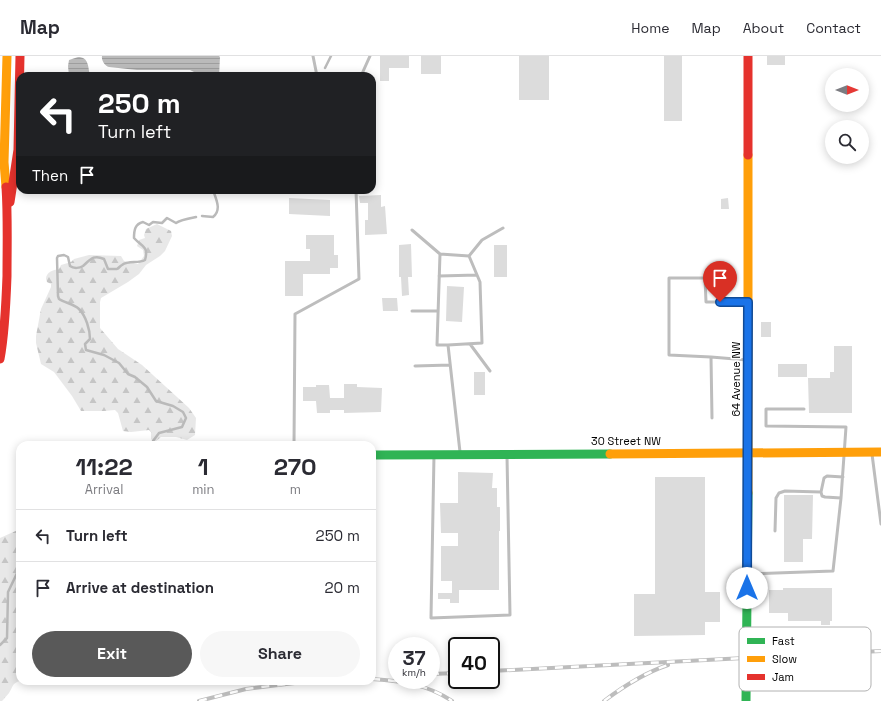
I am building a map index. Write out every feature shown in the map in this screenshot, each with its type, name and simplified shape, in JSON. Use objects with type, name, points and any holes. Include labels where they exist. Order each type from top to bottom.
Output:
[{"type":"street","points":[[0,359],[5,321],[8,221],[4,162],[6,56]]},
{"type":"street","points":[[20,56],[20,72]]},
{"type":"street","name":"64 Avenue NW","points":[[747,627],[748,56]]},
{"type":"street","points":[[8,221],[16,164]]},
{"type":"street","name":"30 Street NW","points":[[376,455],[876,452]]},
{"type":"street","name":"64 Avenue NW","points":[[746,691],[746,701]]},
{"type":"lane","points":[[313,56],[316,72]]},
{"type":"lane","points":[[363,72],[370,56]]},
{"type":"lane","points":[[294,441],[295,314],[358,279],[356,194]]},
{"type":"lane","points":[[470,256],[482,240],[503,228]]},
{"type":"lane","points":[[412,230],[440,254],[470,256]]},
{"type":"lane","points":[[440,254],[437,345],[482,343],[480,282],[470,256]]},
{"type":"lane","points":[[439,276],[477,275]]},
{"type":"lane","points":[[748,302],[706,302],[705,278],[669,278],[669,355],[748,360]]},
{"type":"lane","points":[[412,311],[438,311]]},
{"type":"lane","points":[[470,344],[490,371]]},
{"type":"lane","points":[[448,345],[460,454]]},
{"type":"lane","points":[[711,357],[712,418]]},
{"type":"lane","points":[[415,366],[450,365]]},
{"type":"lane","points":[[747,574],[833,571],[843,477],[846,427],[766,426],[766,409],[804,409]]},
{"type":"lane","points":[[876,452],[881,524]]},
{"type":"lane","points":[[434,454],[431,618],[510,615],[507,454]]},
{"type":"lane","points":[[841,498],[824,497],[822,496],[821,492],[824,478],[827,476],[843,477]]},
{"type":"lane","points":[[774,531],[776,498],[780,493],[785,491],[821,492]]},
{"type":"green space","points":[[157,224],[171,231],[172,236],[165,251],[146,265],[139,274],[101,298],[100,328],[118,349],[142,365],[189,408],[196,418],[195,435],[187,440],[176,437],[161,437],[156,441],[153,441],[149,430],[131,432],[123,431],[118,413],[115,410],[81,411],[54,372],[41,364],[36,343],[41,309],[51,287],[51,284],[47,282],[46,279],[49,273],[59,269],[61,265],[71,262],[74,259],[89,255],[121,256],[124,261],[138,264],[144,256],[143,250],[137,246],[139,240],[145,238],[144,235],[146,229]]},
{"type":"green space","points":[[16,531],[16,683],[2,701],[0,701],[0,538]]},
{"type":"shaded area","points":[[102,56],[220,57],[219,72],[194,72],[190,70],[137,70],[109,67],[102,59]]},
{"type":"shaded area","points":[[82,57],[86,61],[89,72],[69,72],[69,60]]},
{"type":"building","points":[[380,56],[409,56],[409,68],[389,68],[389,81],[380,81]]},
{"type":"building","points":[[421,56],[441,56],[441,74],[421,74]]},
{"type":"building","points":[[519,56],[549,56],[549,100],[519,100]]},
{"type":"building","points":[[664,56],[682,56],[682,121],[664,121]]},
{"type":"building","points":[[767,56],[785,56],[785,65],[767,65]]},
{"type":"building","points":[[381,195],[381,207],[385,206],[387,234],[365,235],[365,220],[368,220],[368,203],[360,203],[359,196]]},
{"type":"building","points":[[289,198],[330,200],[330,216],[289,214]]},
{"type":"building","points":[[728,198],[729,209],[721,209],[721,199]]},
{"type":"building","points":[[306,235],[334,235],[334,255],[338,255],[338,268],[330,268],[330,274],[303,274],[303,296],[285,296],[285,261],[310,261],[310,249],[306,249]]},
{"type":"building","points":[[411,244],[412,277],[408,277],[409,295],[402,296],[401,277],[399,277],[399,245]]},
{"type":"building","points":[[494,245],[507,245],[507,277],[494,277]]},
{"type":"building","points":[[447,286],[464,287],[462,322],[446,321]]},
{"type":"building","points":[[382,298],[397,298],[398,311],[383,311]]},
{"type":"building","points":[[761,322],[771,322],[771,337],[761,337]]},
{"type":"building","points":[[834,346],[852,346],[852,413],[809,413],[808,378],[830,378],[830,372],[834,372]]},
{"type":"building","points":[[778,364],[807,364],[807,377],[778,377]]},
{"type":"building","points":[[474,372],[485,372],[485,395],[474,395]]},
{"type":"building","points":[[344,384],[357,384],[357,387],[382,388],[381,412],[344,413],[344,410],[330,410],[330,413],[317,413],[316,401],[303,401],[303,387],[316,387],[316,385],[329,385],[330,398],[344,398]]},
{"type":"building","points":[[458,472],[493,473],[492,488],[497,488],[497,507],[500,507],[499,590],[459,590],[459,603],[450,603],[450,599],[438,599],[438,593],[452,593],[452,581],[441,581],[441,546],[458,546],[458,533],[441,533],[440,503],[458,503]]},
{"type":"building","points":[[655,477],[705,477],[705,592],[720,592],[720,622],[705,622],[705,635],[634,636],[634,594],[655,594]]},
{"type":"building","points":[[784,495],[813,495],[812,539],[803,539],[803,562],[784,562]]},
{"type":"building","points":[[783,588],[832,588],[832,621],[830,621],[830,625],[821,625],[821,621],[788,621],[788,613],[769,613],[769,590],[783,590]]},
{"type":"waterway","points":[[325,68],[331,56]]},
{"type":"waterway","points":[[202,216],[213,217],[216,214],[218,204],[214,194]]},
{"type":"waterway","points":[[153,441],[159,433],[182,427],[186,418],[183,412],[173,406],[156,401],[147,387],[135,377],[128,374],[119,363],[104,355],[86,350],[85,344],[90,339],[90,335],[84,315],[77,307],[64,302],[59,299],[58,296],[57,258],[58,256],[64,255],[68,257],[70,266],[77,268],[83,266],[92,258],[97,257],[104,259],[108,269],[117,269],[121,265],[145,260],[145,249],[134,238],[135,230],[138,224],[143,222],[149,225],[153,222],[162,223],[167,218],[176,223],[196,217]]},
{"type":"waterway","points":[[0,645],[7,638],[8,592],[16,575]]},
{"type":"railway","points":[[871,652],[881,651]]},
{"type":"railway","points":[[500,671],[739,658]]},
{"type":"railway","points":[[604,701],[634,680],[668,665]]},
{"type":"railway","points":[[440,674],[448,673]]},
{"type":"railway","points":[[376,679],[414,684],[443,695],[452,701]]},
{"type":"railway","points":[[199,701],[246,689],[278,685]]},
{"type":"traffic: fast","points":[[376,455],[610,454]]},
{"type":"traffic: fast","points":[[747,627],[748,493]]},
{"type":"traffic: fast","points":[[746,691],[746,701]]},
{"type":"traffic: slow","points":[[6,187],[4,162],[7,56]]},
{"type":"traffic: slow","points":[[748,155],[748,493]]},
{"type":"traffic: slow","points":[[610,454],[881,452]]},
{"type":"traffic: jam","points":[[20,56],[20,72]]},
{"type":"traffic: jam","points":[[748,56],[748,155]]},
{"type":"traffic: jam","points":[[10,202],[16,163]]},
{"type":"traffic: jam","points":[[0,359],[6,307],[6,187]]},
{"type":"route","points":[[720,302],[748,302],[747,588]]}]
